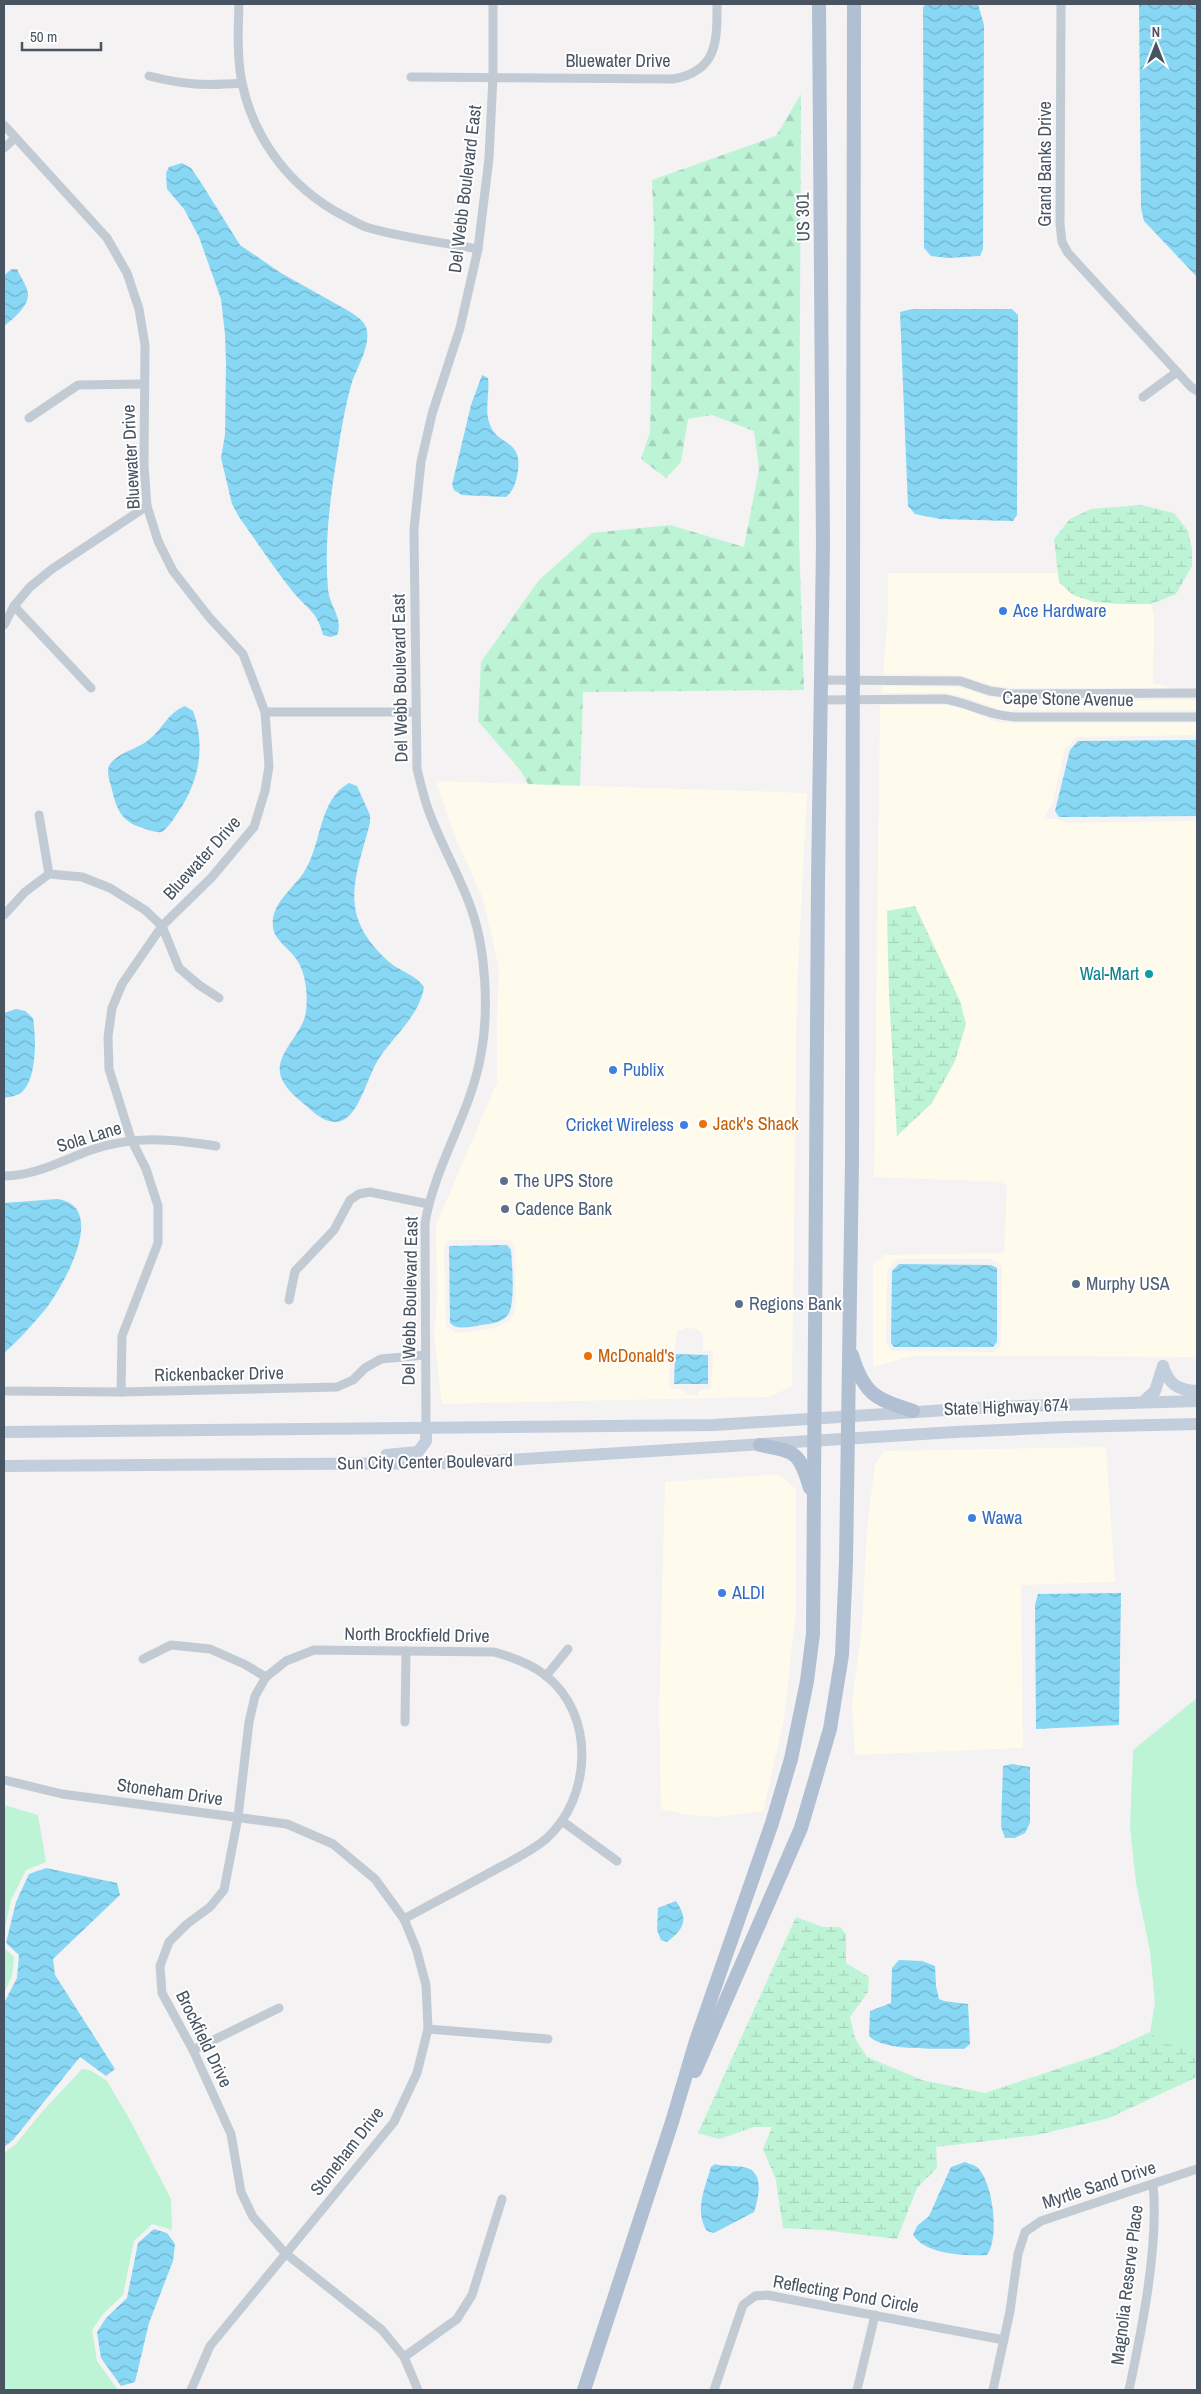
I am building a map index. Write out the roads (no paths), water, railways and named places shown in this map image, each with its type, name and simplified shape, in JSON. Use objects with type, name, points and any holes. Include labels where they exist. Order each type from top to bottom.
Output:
[{"type":"main road","name":"US 301","points":[[584,2390],[672,2122],[696,2041],[772,1823],[800,1723],[813,1634],[823,429],[819,4]]},
{"type":"main road","name":"US 301","points":[[672,2122],[790,1857],[812,1795],[826,1747],[836,1699],[845,1611],[846,1439],[849,1345],[853,699],[854,4]]},
{"type":"main road","points":[[849,1345],[859,1377],[868,1389],[883,1401],[913,1412]]},
{"type":"main road","points":[[1143,1402],[1155,1391],[1164,1366],[1166,1376],[1174,1386],[1179,1389],[1197,1390]]},
{"type":"main road","name":"State Highway 674","points":[[815,1418],[913,1412],[1197,1401]]},
{"type":"main road","name":"Sun City Center Boulevard","points":[[4,1432],[714,1425],[815,1418]]},
{"type":"main road","name":"State Highway 674","points":[[846,1439],[1066,1427],[1197,1424]]},
{"type":"main road","points":[[243,1465],[279,1456],[400,1455],[418,1452],[426,1441],[426,1429]]},
{"type":"main road","name":"Sun City Center Boulevard","points":[[4,1466],[461,1463],[846,1439]]},
{"type":"main road","points":[[760,1445],[786,1450],[797,1455],[802,1463],[814,1502]]},
{"type":"street","points":[[239,4],[242,82],[252,115],[267,147],[294,181],[325,206],[364,226],[398,235],[478,248]]},
{"type":"street","name":"Del Webb Boulevard East","points":[[426,1429],[425,1223],[428,1204],[470,1099],[482,1054],[486,1004],[483,962],[473,911],[427,806],[417,769],[414,529],[421,462],[432,414],[460,328],[478,248],[489,158],[493,76],[493,4]]},
{"type":"street","name":"Bluewater Drive","points":[[411,77],[493,76],[673,79],[691,74],[708,62],[713,53],[717,33],[717,4]]},
{"type":"street","name":"Grand Banks Drive","points":[[1061,4],[1060,224],[1062,242],[1068,253],[1177,372],[1197,391]]},
{"type":"street","points":[[149,76],[181,84],[206,86],[242,82]]},
{"type":"street","name":"Bluewater Drive","points":[[4,125],[107,238],[127,273],[140,309],[145,345],[144,466],[147,506],[158,541],[173,572],[242,654],[265,712],[269,766],[265,792],[254,827],[212,877],[162,926],[122,984],[112,1008],[109,1027],[108,1069],[132,1140],[146,1169],[158,1206],[158,1243],[122,1336],[121,1392]]},
{"type":"street","points":[[4,148],[15,138]]},
{"type":"street","points":[[1143,397],[1177,372]]},
{"type":"street","points":[[29,418],[78,385],[144,384]]},
{"type":"street","points":[[4,626],[14,606],[30,587],[52,569],[147,506]]},
{"type":"street","points":[[14,606],[91,688]]},
{"type":"street","name":"Cape Stone Avenue","points":[[822,680],[960,681],[990,691],[1012,694],[1197,694]]},
{"type":"street","name":"Cape Stone Avenue","points":[[821,700],[945,699],[963,702],[999,716],[1197,717]]},
{"type":"street","points":[[265,712],[415,712]]},
{"type":"street","points":[[40,815],[48,874]]},
{"type":"street","points":[[4,915],[25,892],[48,874],[82,877],[110,888],[145,910],[162,926],[179,968],[199,985],[219,998]]},
{"type":"street","name":"Sola Lane","points":[[4,1176],[13,1176],[46,1168],[92,1150],[132,1140],[176,1140],[216,1146]]},
{"type":"street","points":[[289,1300],[295,1271],[334,1230],[350,1200],[359,1194],[370,1192],[428,1204]]},
{"type":"street","name":"Rickenbacker Drive","points":[[4,1391],[121,1392],[336,1387],[353,1380],[365,1368],[381,1359],[425,1355]]},
{"type":"street","points":[[143,1659],[171,1645],[210,1649],[244,1664],[266,1677]]},
{"type":"street","points":[[546,1676],[568,1649]]},
{"type":"street","name":"North Brockfield Drive","points":[[238,1817],[249,1722],[255,1696],[266,1677],[286,1661],[314,1650],[494,1652],[520,1660],[546,1676],[563,1695],[576,1717],[582,1746],[579,1785],[562,1821],[532,1849],[404,1919]]},
{"type":"street","points":[[405,1722],[406,1651]]},
{"type":"street","name":"Stoneham Drive","points":[[4,1780],[62,1794],[286,1824],[333,1844],[375,1879],[404,1919],[416,1948],[426,1986],[428,2029],[417,2073],[394,2122],[210,2346],[191,2390]]},
{"type":"street","name":"Brockfield Drive","points":[[238,1817],[224,1890],[210,1907],[187,1924],[169,1942],[160,1966],[162,1993],[193,2050],[231,2134],[241,2192],[254,2217],[286,2253],[382,2330],[404,2357],[418,2390]]},
{"type":"street","points":[[562,1821],[617,1861]]},
{"type":"street","points":[[193,2050],[279,2008]]},
{"type":"street","points":[[428,2029],[548,2039]]},
{"type":"street","name":"Myrtle Sand Drive","points":[[993,2390],[1004,2340],[1018,2254],[1025,2232],[1040,2221],[1197,2169]]},
{"type":"street","name":"Magnolia Reserve Place","points":[[1129,2390],[1152,2247],[1155,2206],[1152,2184]]},
{"type":"street","points":[[404,2357],[457,2319],[472,2295],[502,2199]]},
{"type":"street","name":"Reflecting Pond Circle","points":[[714,2390],[743,2305],[755,2296],[767,2295],[1004,2340]]},
{"type":"street","points":[[857,2390],[875,2315]]},
{"type":"water","points":[[925,4],[978,4],[984,25],[983,249],[980,256],[948,258],[931,256],[924,248],[923,8]]},
{"type":"water","points":[[1139,4],[1197,4],[1197,277],[1144,221],[1141,208]]},
{"type":"water","points":[[182,163],[191,168],[240,245],[281,273],[355,315],[366,327],[366,348],[352,382],[343,419],[328,522],[328,589],[339,623],[337,635],[330,637],[323,635],[315,615],[279,574],[232,504],[221,458],[225,435],[226,364],[221,299],[199,237],[184,209],[167,189],[166,173],[169,167]]},
{"type":"water","points":[[12,269],[17,269],[28,295],[23,308],[4,326],[4,275]]},
{"type":"water","points":[[912,309],[1012,309],[1018,315],[1017,515],[1013,521],[940,519],[915,514],[908,506],[900,312]]},
{"type":"water","points":[[482,375],[488,378],[487,413],[490,425],[499,437],[514,449],[517,455],[516,479],[512,490],[506,497],[462,495],[454,490],[452,485],[471,405]]},
{"type":"water","points":[[185,706],[193,711],[197,724],[200,750],[196,775],[186,800],[169,825],[162,832],[155,832],[129,822],[120,813],[109,778],[109,767],[113,760],[152,738],[174,713]]},
{"type":"water","points":[[1197,740],[1196,816],[1059,817],[1055,811],[1070,750],[1078,741]]},
{"type":"water","points":[[349,783],[357,786],[370,815],[370,823],[356,879],[354,896],[356,912],[362,928],[372,944],[388,961],[416,979],[424,987],[417,1008],[378,1060],[355,1109],[347,1118],[337,1122],[326,1120],[311,1110],[290,1091],[281,1077],[281,1060],[300,1028],[307,1005],[304,978],[300,966],[294,956],[276,936],[273,919],[283,897],[304,872],[310,861],[331,800]]},
{"type":"water","points":[[16,1009],[25,1011],[33,1018],[35,1047],[33,1070],[30,1080],[19,1094],[4,1098],[4,1013]]},
{"type":"water","points":[[57,1199],[72,1205],[80,1216],[81,1232],[77,1249],[70,1268],[52,1300],[30,1327],[4,1353],[4,1203]]},
{"type":"water","points":[[507,1245],[511,1250],[513,1284],[512,1304],[507,1316],[491,1324],[467,1327],[454,1326],[450,1323],[449,1246]]},
{"type":"water","points":[[899,1264],[991,1265],[997,1268],[997,1342],[993,1347],[894,1347],[891,1343],[892,1271]]},
{"type":"water","points":[[675,1354],[708,1355],[708,1384],[674,1384]]},
{"type":"water","points":[[1121,1593],[1119,1725],[1036,1729],[1035,1605],[1038,1594]]},
{"type":"water","points":[[1012,1764],[1030,1767],[1030,1823],[1025,1833],[1015,1838],[1005,1838],[1001,1827],[1003,1766]]},
{"type":"water","points":[[46,1868],[117,1883],[120,1895],[53,1959],[55,1975],[115,2069],[106,2076],[80,2057],[13,2140],[4,2147],[4,2003],[17,1978],[19,1955],[6,1943],[16,1902],[29,1874]]},
{"type":"water","points":[[676,1901],[682,1914],[683,1924],[667,1942],[661,1940],[657,1930],[658,1908]]},
{"type":"water","points":[[899,1960],[922,1961],[935,1966],[939,1999],[968,2004],[970,2044],[964,2049],[900,2047],[887,2045],[869,2036],[870,2011],[891,2003],[892,1968]]},
{"type":"water","points":[[965,2162],[979,2169],[988,2187],[991,2199],[994,2225],[991,2247],[987,2255],[947,2253],[927,2247],[913,2235],[917,2226],[929,2216],[951,2167]]},
{"type":"water","points":[[715,2164],[747,2168],[753,2171],[759,2187],[754,2212],[714,2233],[707,2231],[703,2223],[701,2207],[711,2167]]},
{"type":"water","points":[[154,2229],[167,2233],[175,2244],[173,2261],[149,2323],[135,2382],[121,2386],[101,2358],[97,2332],[106,2318],[127,2298],[138,2243]]},
{"type":"place","name":"Ace Hardware","points":[[1003,611]]},
{"type":"place","name":"Wal-Mart","points":[[1149,974]]},
{"type":"place","name":"Publix","points":[[613,1070]]},
{"type":"place","name":"Jack's Shack","points":[[703,1124]]},
{"type":"place","name":"Cricket Wireless","points":[[684,1125]]},
{"type":"place","name":"The UPS Store","points":[[504,1181]]},
{"type":"place","name":"Cadence Bank","points":[[505,1209]]},
{"type":"place","name":"Murphy USA","points":[[1076,1284]]},
{"type":"place","name":"Regions Bank","points":[[739,1304]]},
{"type":"place","name":"McDonald's","points":[[588,1356]]},
{"type":"place","name":"Wawa","points":[[972,1518]]},
{"type":"place","name":"ALDI","points":[[722,1593]]}]
